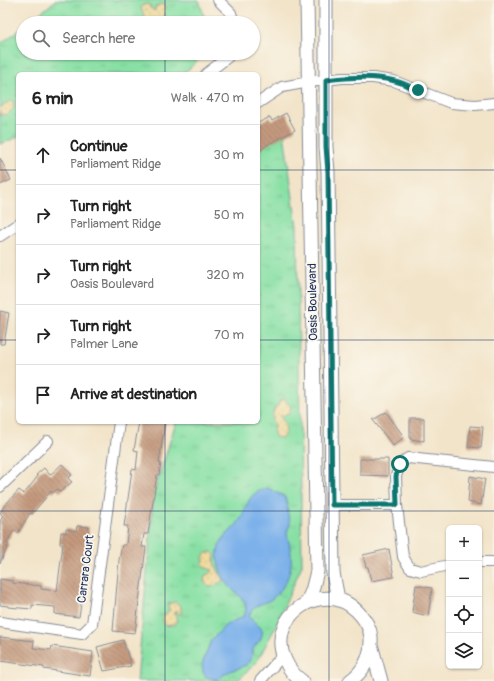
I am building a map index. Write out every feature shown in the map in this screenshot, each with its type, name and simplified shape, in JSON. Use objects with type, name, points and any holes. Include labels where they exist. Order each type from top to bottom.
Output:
[{"type":"main road","name":"Oasis Boulevard","points":[[307,0],[317,572],[312,592],[307,602]]},
{"type":"main road","name":"Oasis Boulevard","points":[[326,0],[326,146],[328,172],[333,573],[338,600]]},
{"type":"main road","name":"Oasis Boulevard","points":[[300,681],[289,669],[283,655],[281,639],[285,624],[294,611],[307,602],[328,598],[353,606],[364,617],[370,632],[380,681]]},
{"type":"main road","points":[[350,681],[359,675],[368,662],[372,647]]},
{"type":"street","points":[[218,0],[231,12],[232,16]]},
{"type":"street","points":[[209,72],[224,60]]},
{"type":"street","points":[[260,102],[282,87],[342,78],[365,78],[394,81],[451,103],[475,105],[494,103]]},
{"type":"street","points":[[0,236],[16,225]]},
{"type":"street","name":"Carrara Court","points":[[0,622],[82,634],[92,624],[119,424]]},
{"type":"street","points":[[0,487],[48,441]]},
{"type":"street","points":[[446,565],[421,571],[410,568],[403,557],[397,505],[396,476],[400,464],[408,458],[494,467]]},
{"type":"street","points":[[332,505],[397,505]]},
{"type":"street","points":[[482,562],[494,562]]},
{"type":"street","points":[[260,681],[283,655]]},
{"type":"green space","points":[[199,0],[204,16],[37,16],[55,1]]},
{"type":"green space","points":[[16,32],[16,60],[198,60],[188,70],[182,72],[16,72],[16,138],[0,144],[0,44]]},
{"type":"green space","points":[[283,126],[297,227],[302,565],[274,630],[256,663],[237,681],[137,681],[154,493],[175,424],[260,424],[260,144]]},
{"type":"sand","points":[[147,4],[155,11],[155,7],[161,4],[165,6],[164,16],[144,16],[141,8],[143,5]]},
{"type":"sand","points":[[10,101],[15,102],[13,104],[14,108],[7,115],[0,114],[0,108]]},
{"type":"sand","points":[[285,399],[291,406],[289,414],[280,416],[285,424],[286,430],[282,438],[275,437],[273,429],[275,424],[272,421],[273,411],[280,400]]},
{"type":"sand","points":[[211,551],[215,555],[214,562],[223,581],[215,586],[212,585],[209,587],[204,582],[205,575],[210,574],[213,570],[205,568],[202,564],[204,561],[203,557],[206,553],[210,553]]},
{"type":"sand","points":[[175,602],[181,606],[181,614],[177,614],[176,611],[175,614],[177,621],[175,624],[166,626],[163,622],[163,616],[169,611],[168,604]]},
{"type":"water","points":[[268,488],[285,497],[288,506],[290,524],[287,534],[291,554],[289,575],[283,587],[274,597],[256,606],[251,612],[249,617],[262,629],[262,635],[261,639],[254,648],[250,661],[242,667],[228,672],[218,680],[206,677],[203,672],[202,665],[211,640],[227,624],[244,616],[246,610],[245,603],[224,579],[221,573],[218,560],[219,548],[223,539],[241,518],[253,495]]},
{"type":"building","points":[[286,113],[295,130],[267,145],[260,151],[260,122],[270,117],[272,121]]},
{"type":"building","points":[[0,158],[11,180],[0,185]]},
{"type":"building","points":[[0,311],[9,313],[4,344],[0,344]]},
{"type":"building","points":[[386,412],[404,437],[393,446],[373,420]]},
{"type":"building","points":[[410,418],[424,418],[424,441],[410,439]]},
{"type":"building","points":[[139,424],[165,424],[159,463],[161,463],[159,475],[157,475],[148,534],[144,534],[142,547],[146,547],[135,633],[113,631],[119,560],[122,545],[126,545],[128,526],[124,526],[132,469],[136,470],[138,451],[134,450]]},
{"type":"building","points":[[470,426],[483,427],[481,448],[468,447]]},
{"type":"building","points":[[360,459],[388,459],[388,476],[360,475]]},
{"type":"building","points":[[62,464],[72,475],[68,478],[72,482],[60,492],[57,489],[53,493],[51,491],[32,514],[30,513],[18,533],[14,530],[6,543],[9,544],[0,563],[0,521],[3,516],[0,513],[5,505],[19,490],[24,494],[38,476],[36,475],[44,468],[50,475]]},
{"type":"building","points":[[470,476],[485,479],[481,505],[468,502]]},
{"type":"building","points":[[77,526],[89,527],[86,559],[88,559],[79,617],[55,614],[55,607],[32,605],[32,609],[0,605],[0,579],[13,581],[13,583],[41,586],[41,589],[57,591],[63,544],[60,544],[61,532],[66,533],[66,529],[76,531]]},
{"type":"building","points":[[389,549],[394,577],[371,581],[368,567],[366,567],[363,555]]},
{"type":"building","points":[[416,585],[432,588],[428,616],[412,612]]},
{"type":"building","points":[[0,637],[34,641],[33,648],[51,650],[52,646],[93,652],[90,676],[44,669],[44,667],[0,661]]},
{"type":"building","points":[[123,640],[131,666],[104,671],[97,647]]},
{"type":"route","points":[[400,464],[396,476],[397,505],[332,505],[326,80],[342,78],[373,78],[394,81],[418,90]]}]
